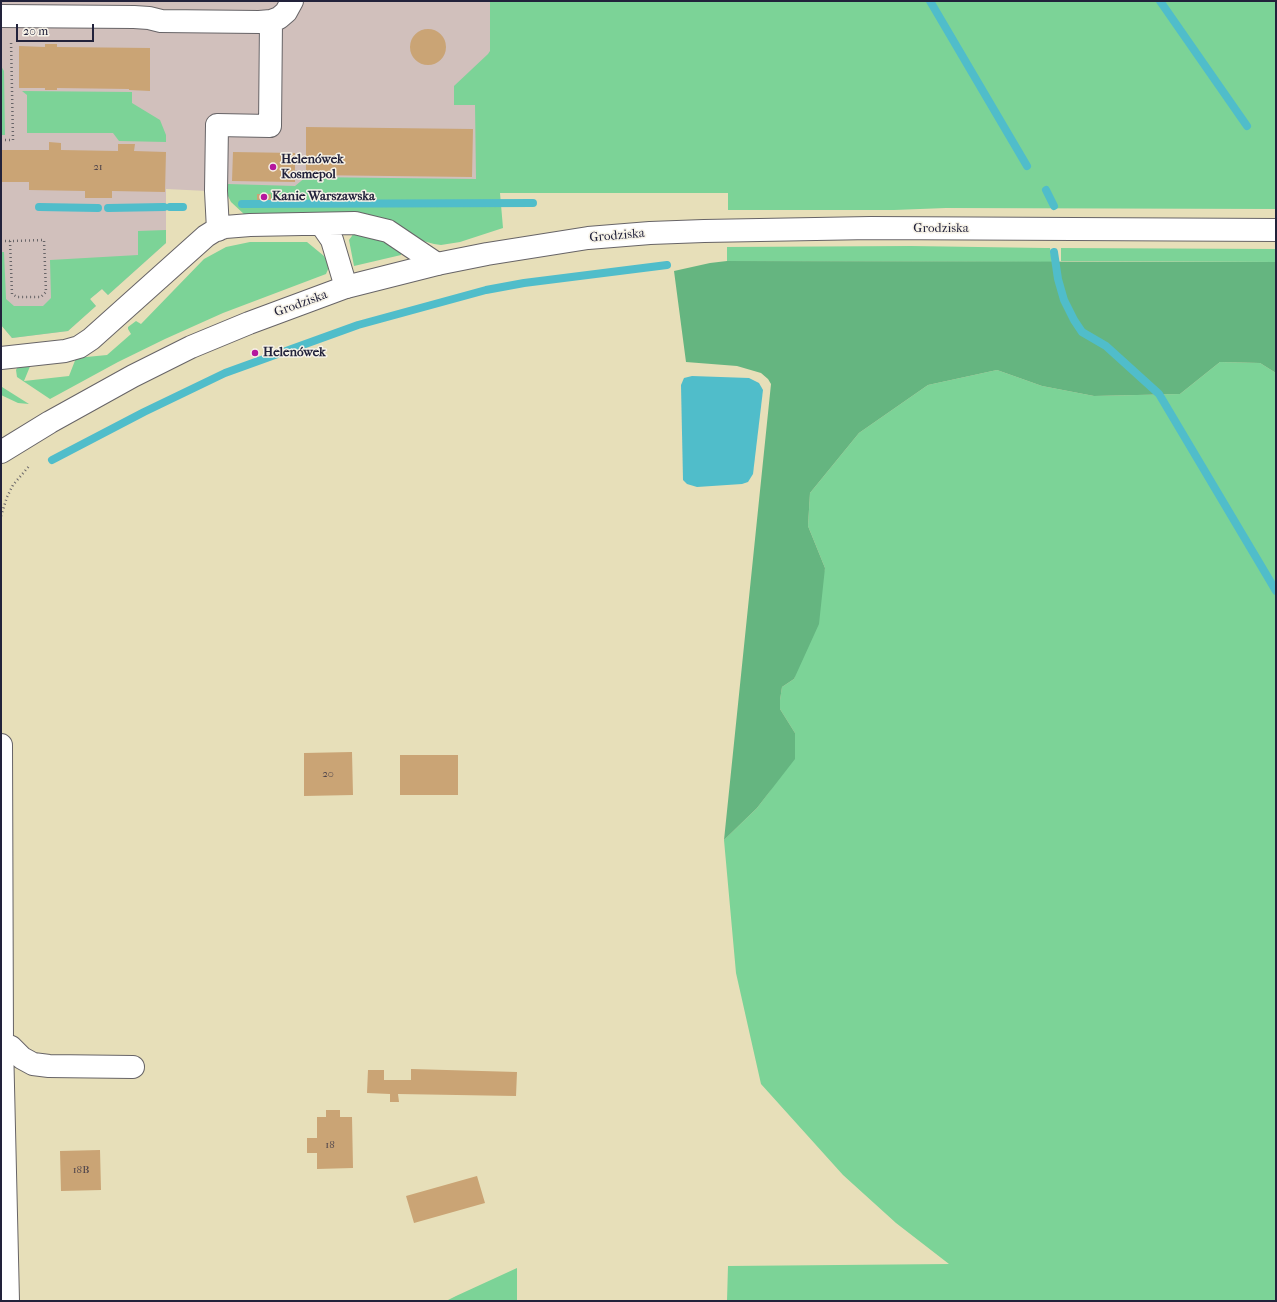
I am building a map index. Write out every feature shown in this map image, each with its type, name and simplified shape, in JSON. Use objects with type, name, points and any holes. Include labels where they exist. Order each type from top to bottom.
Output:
[{"type":"main road","points":[[1,16],[134,17],[149,18],[161,21],[271,21],[279,18],[286,12],[292,1]]},
{"type":"main road","points":[[218,230],[216,191],[217,125],[270,126],[271,21]]},
{"type":"main road","points":[[1,358],[65,351],[79,347],[90,339],[206,236],[225,227],[250,225],[355,223],[388,231],[437,264]]},
{"type":"main road","points":[[318,224],[323,227],[332,240],[346,287]]},
{"type":"main road","name":"Grodziska","points":[[1,452],[50,422],[133,376],[191,347],[249,323],[346,287],[437,264],[567,241],[650,233],[871,228],[1276,230]]},
{"type":"main road","points":[[1,745],[2,1074],[8,1301]]},
{"type":"main road","points":[[2,1043],[11,1047],[22,1058],[33,1064],[49,1066],[133,1067]]},
{"type":"path","points":[[1,140],[13,140],[11,36]]},
{"type":"path","points":[[1,241],[44,240],[46,292],[41,297],[17,297],[12,294],[10,241]]},
{"type":"path","points":[[1,516],[7,497],[13,486],[24,471],[33,463]]},
{"type":"shaded area","points":[[1,1],[500,1],[500,193],[228,192],[166,189],[166,243],[108,295],[102,289],[90,299],[96,306],[68,331],[12,338],[1,325]]},
{"type":"green space","points":[[490,1],[1276,1],[1276,209],[946,208],[894,210],[728,210],[728,193],[500,193],[503,228],[460,242],[441,245],[416,239],[245,215],[231,202],[228,196],[228,184],[295,186],[306,177],[476,179],[475,105],[454,105],[454,86],[490,51]]},
{"type":"green space","points":[[1,66],[4,71],[5,135],[1,135]]},
{"type":"green space","points":[[22,91],[132,92],[132,103],[160,120],[166,135],[166,142],[119,141],[113,133],[27,133],[27,95]]},
{"type":"green space","points":[[166,230],[166,243],[108,295],[102,289],[90,299],[96,306],[68,331],[12,338],[1,325],[1,252],[4,252],[6,299],[14,306],[43,306],[51,298],[50,260],[138,255],[138,231]]},
{"type":"green space","points":[[354,233],[382,239],[401,252],[401,255],[354,266],[349,240]]},
{"type":"green space","points":[[250,242],[307,242],[324,256],[329,267],[326,274],[223,313],[165,339],[118,362],[50,399],[17,377],[16,370],[19,364],[31,364],[24,381],[69,376],[76,358],[107,355],[131,334],[128,327],[136,321],[141,324],[204,259],[226,247]]},
{"type":"green space","points":[[911,246],[1050,248],[1052,262],[727,261],[727,247]]},
{"type":"green space","points":[[1061,248],[1276,249],[1276,262],[1061,261]]},
{"type":"green space","points":[[727,261],[1276,262],[1276,373],[1260,363],[1220,362],[1180,394],[1094,396],[1042,386],[997,370],[928,385],[859,433],[810,493],[808,526],[825,568],[819,624],[794,679],[782,687],[780,709],[795,733],[795,759],[757,808],[724,840],[771,384],[761,373],[737,366],[686,362],[674,271]]},
{"type":"green space","points":[[1220,362],[1260,363],[1276,373],[1276,1301],[727,1301],[728,1266],[949,1264],[896,1223],[843,1175],[761,1084],[736,973],[724,840],[757,808],[770,791],[795,733],[780,709],[782,687],[794,679],[825,568],[808,526],[810,493],[859,433],[928,385],[997,370],[1042,386],[1094,396],[1180,394]]},
{"type":"green space","points":[[1,379],[2,387],[29,404],[18,403],[1,395]]},
{"type":"green space","points":[[517,1268],[517,1301],[446,1301],[456,1296]]},
{"type":"water","points":[[692,376],[749,378],[759,383],[763,390],[753,474],[748,482],[742,484],[697,487],[687,484],[683,480],[681,385],[684,378]]},
{"type":"building","points":[[432,29],[441,34],[445,40],[445,54],[441,60],[432,65],[424,65],[415,60],[411,54],[410,43],[415,34],[421,30]]},
{"type":"building","points":[[45,44],[57,44],[57,47],[150,48],[150,91],[129,89],[57,88],[57,90],[45,90],[45,88],[19,88],[19,46],[45,47]]},
{"type":"building","points":[[306,127],[473,129],[472,177],[306,175]]},
{"type":"building","points":[[49,142],[61,143],[61,150],[118,151],[118,144],[135,144],[134,151],[166,152],[165,192],[112,191],[112,198],[85,198],[85,191],[29,190],[29,182],[2,182],[2,150],[49,150]]},
{"type":"building","name":"Helenówek Kosmepol","points":[[233,152],[295,153],[295,182],[232,181]]},
{"type":"building","name":"Kanie Warszawska","points":[[257,194],[271,194],[271,200],[257,200]]},
{"type":"building","points":[[352,752],[353,795],[304,796],[304,753]]},
{"type":"building","points":[[400,755],[458,755],[458,795],[400,795]]},
{"type":"building","points":[[411,1069],[517,1072],[516,1096],[398,1094],[399,1102],[390,1102],[390,1094],[367,1093],[368,1070],[384,1070],[384,1080],[411,1080]]},
{"type":"building","points":[[326,1110],[340,1110],[340,1117],[352,1117],[353,1168],[317,1169],[317,1153],[307,1153],[307,1138],[317,1138],[317,1117],[326,1117]]},
{"type":"building","points":[[100,1150],[101,1190],[61,1191],[60,1151]]},
{"type":"building","points":[[477,1176],[485,1203],[414,1223],[406,1196]]},
{"type":"waterway","points":[[930,1],[1027,166]]},
{"type":"waterway","points":[[1160,1],[1247,126]]},
{"type":"waterway","points":[[1046,190],[1054,206]]},
{"type":"waterway","points":[[242,204],[533,203]]},
{"type":"waterway","points":[[39,207],[98,208]]},
{"type":"waterway","points":[[108,208],[164,207]]},
{"type":"waterway","points":[[170,207],[183,207]]},
{"type":"waterway","points":[[1054,252],[1058,279],[1064,300],[1074,320],[1082,332],[1106,346],[1159,394],[1276,591]]},
{"type":"waterway","points":[[52,460],[144,412],[225,373],[358,325],[486,290],[524,283],[667,265]]},
{"type":"place","name":"Helenówek Kosmepol","points":[[273,167]]},
{"type":"place","name":"Kanie Warszawska","points":[[264,197]]},
{"type":"place","name":"Helenówek","points":[[255,353]]}]
